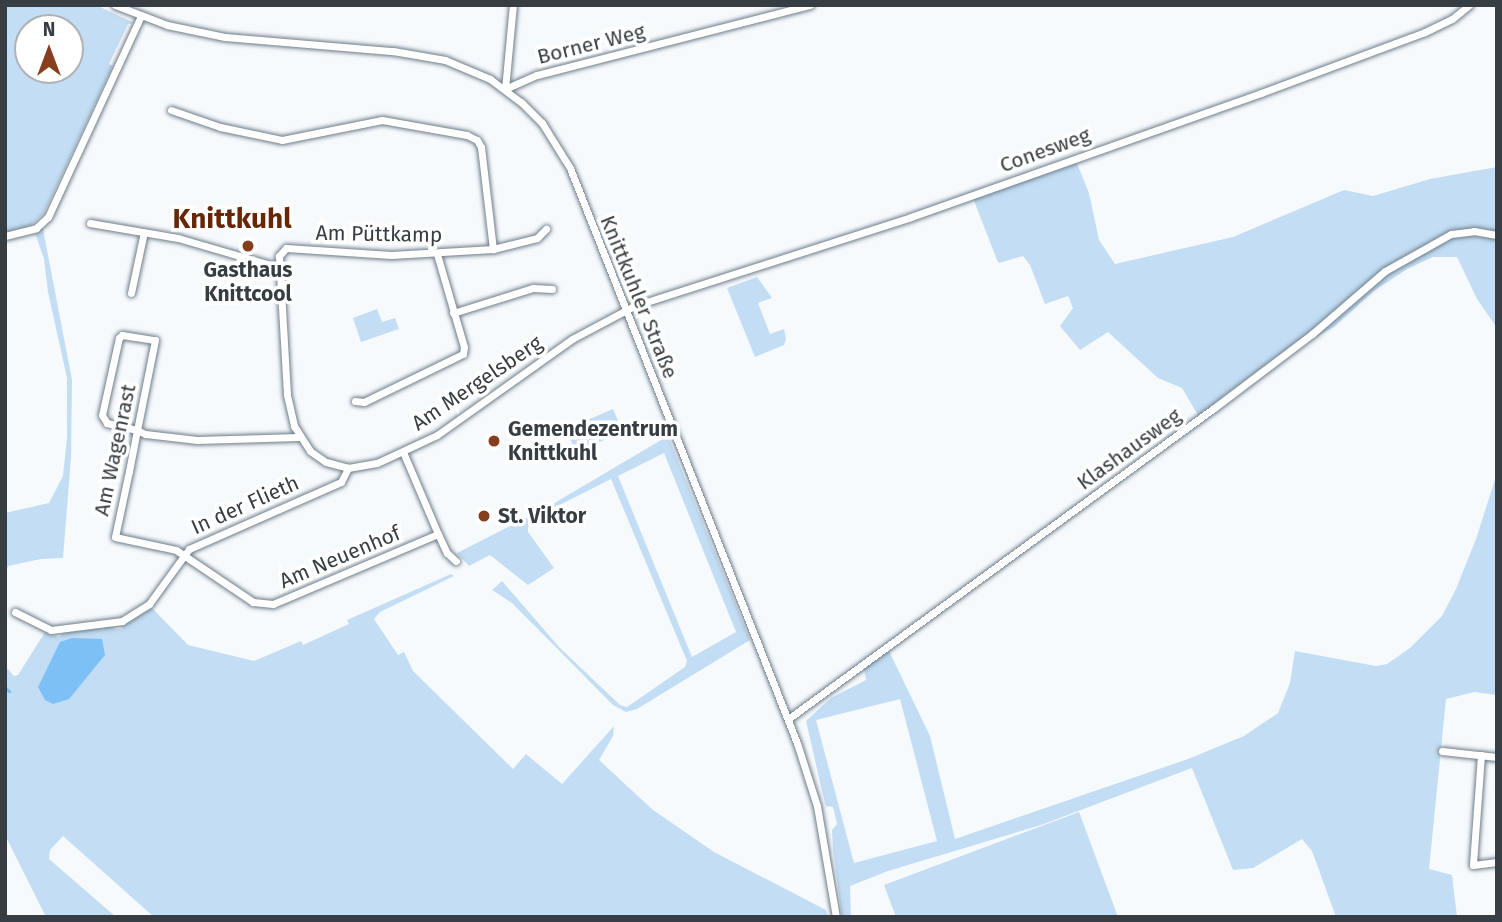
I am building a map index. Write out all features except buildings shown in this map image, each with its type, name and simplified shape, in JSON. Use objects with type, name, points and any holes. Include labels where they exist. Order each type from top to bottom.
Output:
[{"type":"street","name":"Knittkuhler Straße","points":[[115,5],[186,30],[225,37],[429,56],[461,66],[505,89],[542,123],[570,168],[788,719],[813,788],[836,917]]},
{"type":"street","points":[[505,89],[513,5]]},
{"type":"street","name":"Borner Weg","points":[[505,89],[537,75],[810,5]]},
{"type":"street","name":"Conesweg","points":[[625,310],[911,217],[1261,93],[1425,32],[1452,19],[1469,5]]},
{"type":"street","points":[[5,236],[36,228],[48,217],[141,16]]},
{"type":"street","points":[[171,110],[220,127],[282,140],[382,120],[471,136],[481,147],[493,249]]},
{"type":"street","points":[[90,223],[215,248],[278,267],[287,395],[299,436],[318,458],[348,468]]},
{"type":"street","name":"Am Püttkamp","points":[[278,267],[279,256],[286,248],[391,255],[437,254],[493,249],[537,238],[546,229]]},
{"type":"street","name":"Klashausweg","points":[[788,719],[1214,408],[1312,334],[1385,271],[1451,234],[1474,231],[1497,235]]},
{"type":"street","points":[[131,293],[144,232]]},
{"type":"street","points":[[355,401],[364,402],[463,354],[464,347],[437,254]]},
{"type":"street","points":[[453,313],[533,288],[552,289]]},
{"type":"street","name":"Am Mergelsberg","points":[[348,468],[366,467],[437,435],[572,339],[625,310]]},
{"type":"street","name":"Am Wagenrast","points":[[136,430],[107,423],[102,415],[119,338],[127,334],[155,340],[115,537],[176,550],[184,555]]},
{"type":"street","points":[[136,430],[197,440],[299,436]]},
{"type":"street","points":[[403,452],[447,553],[456,561]]},
{"type":"street","name":"In der Flieth","points":[[15,612],[51,630],[122,621],[149,604],[189,549],[341,482],[348,468]]},
{"type":"street","name":"Am Neuenhof","points":[[184,555],[253,602],[266,605],[438,534]]},
{"type":"street","points":[[1442,751],[1497,757]]},
{"type":"street","points":[[1481,755],[1473,866],[1497,862]]},
{"type":"shaded area","points":[[5,5],[96,5],[134,23],[128,24],[109,64],[113,66],[44,213],[30,226],[5,233]]},
{"type":"shaded area","points":[[1076,161],[1089,193],[1099,240],[1115,264],[1233,237],[1344,190],[1373,196],[1430,179],[1497,167],[1497,233],[1459,231],[1385,270],[1311,334],[1199,417],[1182,388],[1158,378],[1108,332],[1080,350],[1060,326],[1073,308],[1068,296],[1045,304],[1030,265],[1023,256],[999,263],[997,260],[973,198]]},
{"type":"shaded area","points":[[43,229],[72,380],[71,458],[63,558],[41,559],[8,566],[5,575],[5,513],[49,503],[63,476],[67,437],[67,378],[48,292],[44,259],[34,230]]},
{"type":"shaded area","points":[[1474,232],[1497,238],[1497,328],[1477,299],[1457,257],[1433,257],[1407,269],[1374,291],[1334,327],[1309,341],[1368,284],[1445,237]]},
{"type":"shaded area","points":[[757,277],[772,298],[758,303],[770,334],[784,329],[786,339],[784,345],[755,357],[727,288]]},
{"type":"shaded area","points":[[377,309],[382,322],[395,318],[399,329],[361,342],[353,318]]},
{"type":"shaded area","points":[[613,409],[623,432],[576,452],[566,429]]},
{"type":"shaded area","points":[[668,436],[750,640],[637,709],[626,712],[613,705],[512,603],[492,590],[502,581],[560,648],[620,705],[627,707],[685,667],[687,661],[611,479],[528,521],[528,532],[554,568],[528,585],[490,555],[469,566],[457,553],[551,505]],"holes":[[[664,453],[736,632],[692,657],[618,476]]]},
{"type":"shaded area","points":[[1497,473],[1497,695],[1474,692],[1446,699],[1429,869],[1452,875],[1457,917],[1336,917],[1312,851],[1302,839],[1253,868],[1233,870],[1192,768],[1041,825],[888,871],[850,886],[851,917],[842,917],[833,849],[832,830],[837,824],[833,807],[826,806],[806,721],[831,698],[866,680],[864,668],[888,649],[930,736],[955,839],[1188,759],[1244,736],[1278,713],[1290,683],[1295,651],[1376,666],[1387,664],[1410,648],[1442,616],[1476,539]],"holes":[[[900,699],[937,841],[854,863],[816,720]]]},
{"type":"shaded area","points":[[451,574],[454,576],[380,612],[374,619],[398,655],[404,652],[413,671],[513,769],[526,754],[562,784],[614,726],[613,736],[599,760],[653,810],[714,852],[826,910],[828,917],[154,917],[63,836],[50,850],[49,859],[116,917],[46,917],[5,835],[5,666],[14,676],[18,675],[45,632],[59,637],[66,631],[111,626],[122,629],[121,624],[150,606],[188,645],[254,661],[301,641],[303,645],[349,624],[347,620]]},
{"type":"shaded area","points":[[1079,812],[1118,917],[896,917],[884,885]]},
{"type":"water","points":[[72,638],[102,639],[105,655],[69,699],[53,704],[45,700],[38,687],[60,642]]},
{"type":"waterway","points":[[5,687],[9,691]]},
{"type":"place","name":"Gasthaus Knittcool","points":[[248,246]]},
{"type":"place","name":"Gemendezentrum Knittkuhl","points":[[494,441]]},
{"type":"place","name":"St. Viktor","points":[[484,516]]},
{"type":"district","name":"Knittkuhl","points":[[232,219]]}]
